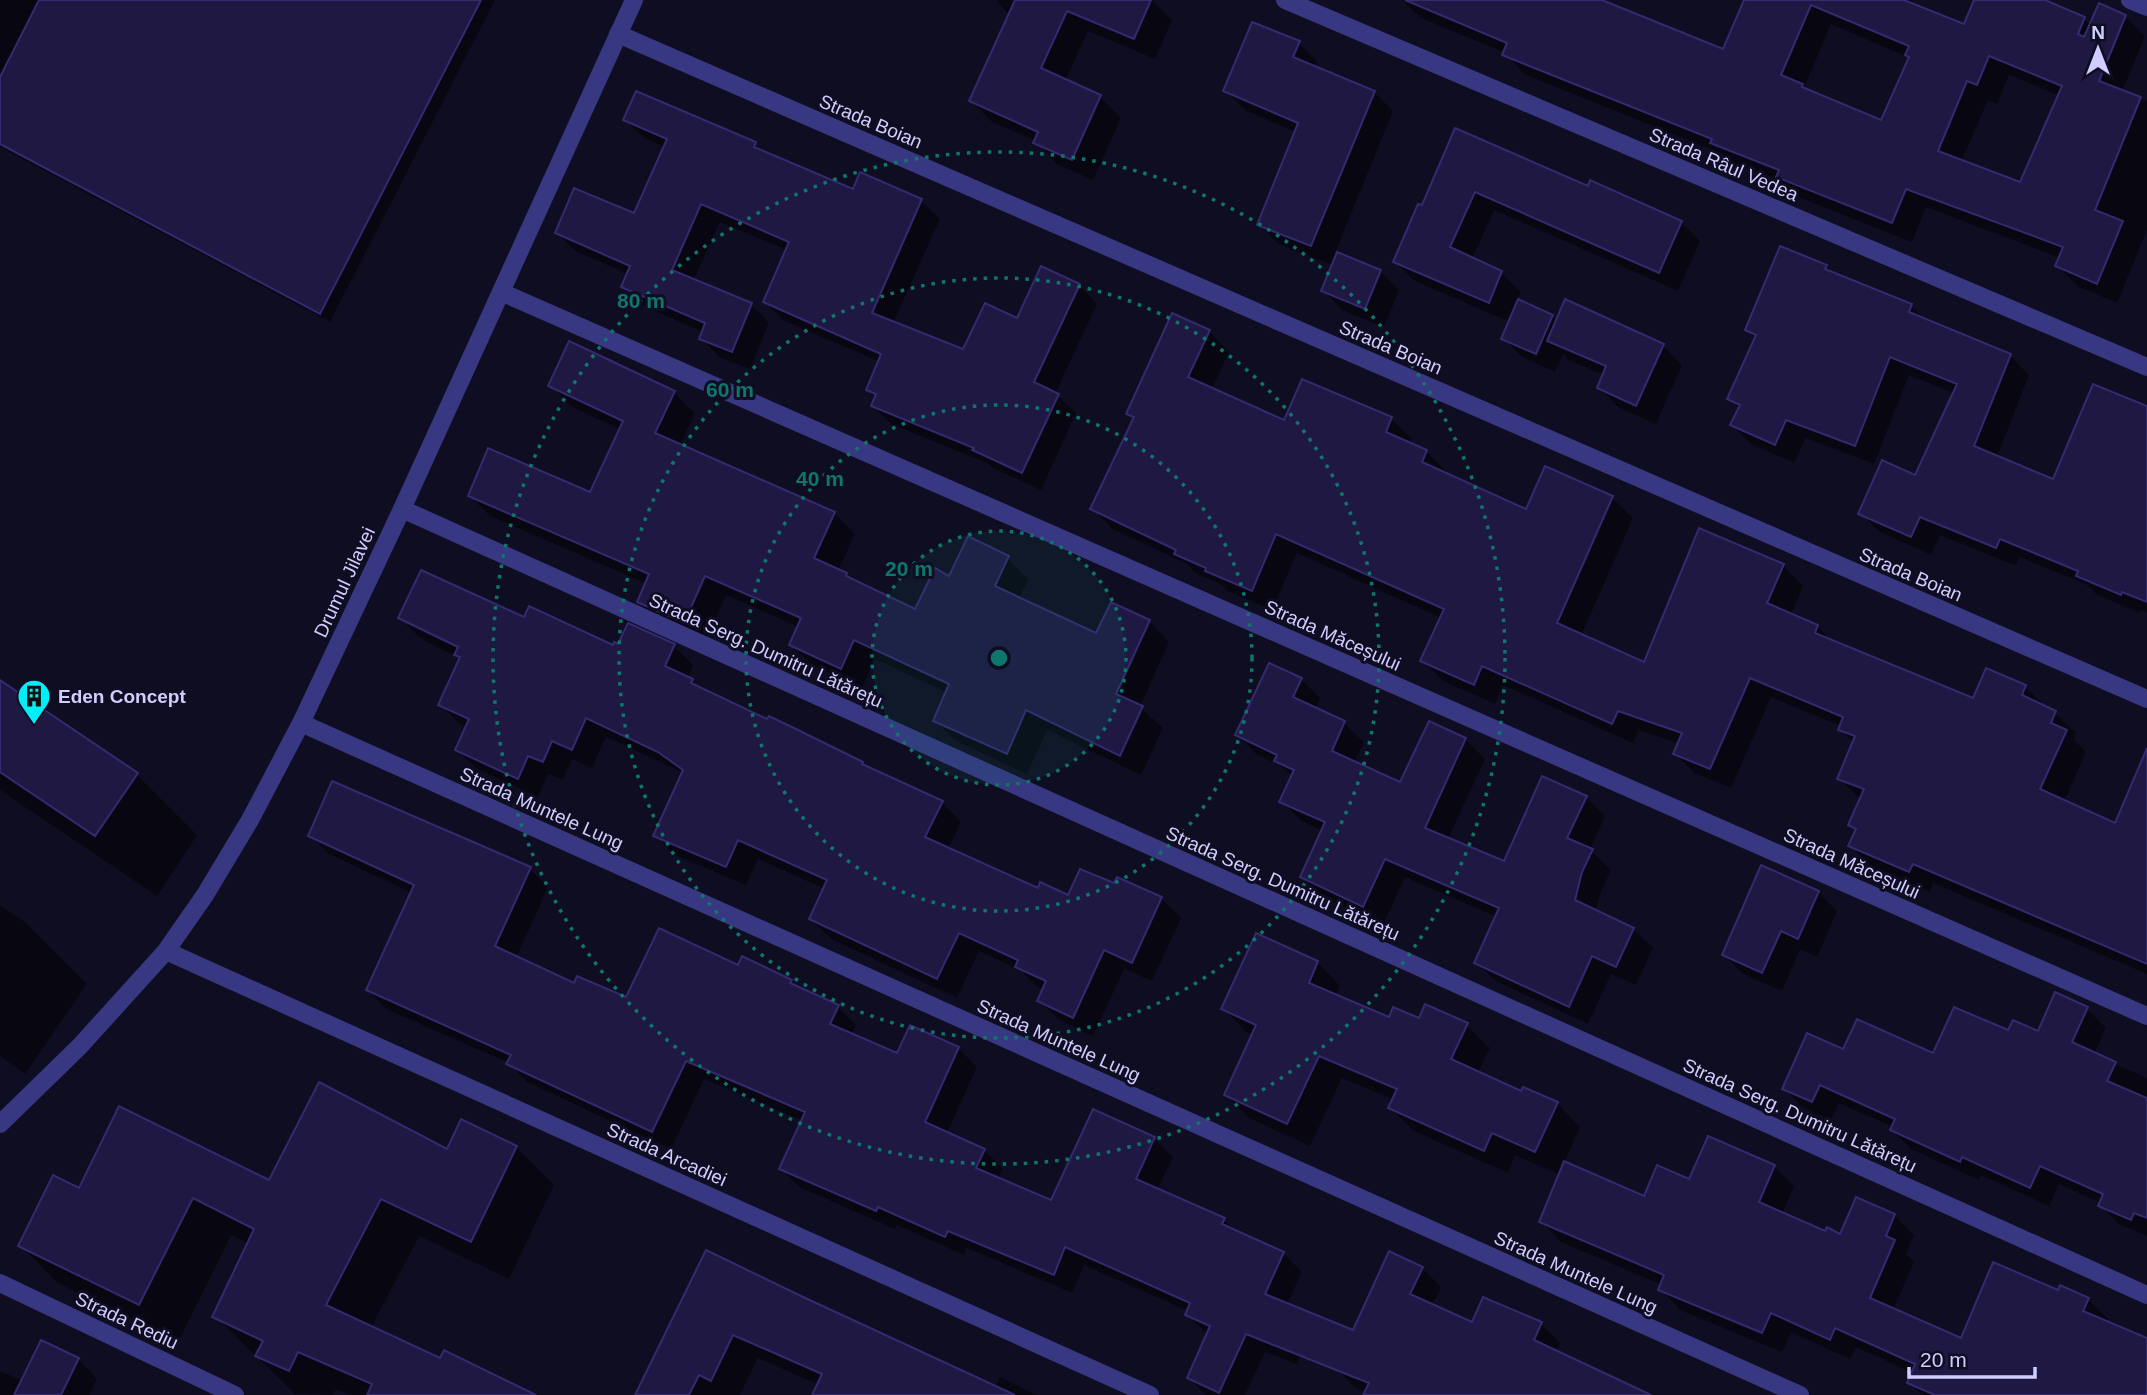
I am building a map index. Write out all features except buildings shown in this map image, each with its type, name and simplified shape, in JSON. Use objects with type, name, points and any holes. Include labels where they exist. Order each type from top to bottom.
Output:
[{"type":"street","name":"Drumul Jilavei","points":[[0,1124],[80,1046],[166,951],[205,895],[250,820],[301,723],[402,509],[634,0]]},
{"type":"street","name":"Strada Râul Vedea","points":[[1285,0],[2147,367]]},
{"type":"street","points":[[2130,0],[2147,7]]},
{"type":"street","name":"Strada Boian","points":[[618,34],[2147,699]]},
{"type":"street","name":"Strada Măceșului","points":[[501,292],[2147,1016]]},
{"type":"street","name":"Strada Serg. Dumitru Lătărețu","points":[[402,509],[2147,1295]]},
{"type":"street","name":"Strada Muntele Lung","points":[[301,723],[1800,1395]]},
{"type":"street","name":"Strada Arcadiei","points":[[166,951],[1150,1395]]},
{"type":"street","name":"Strada Rediu","points":[[0,1283],[235,1395]]},
{"type":"place","name":"Eden Concept","points":[[34,726]]}]
